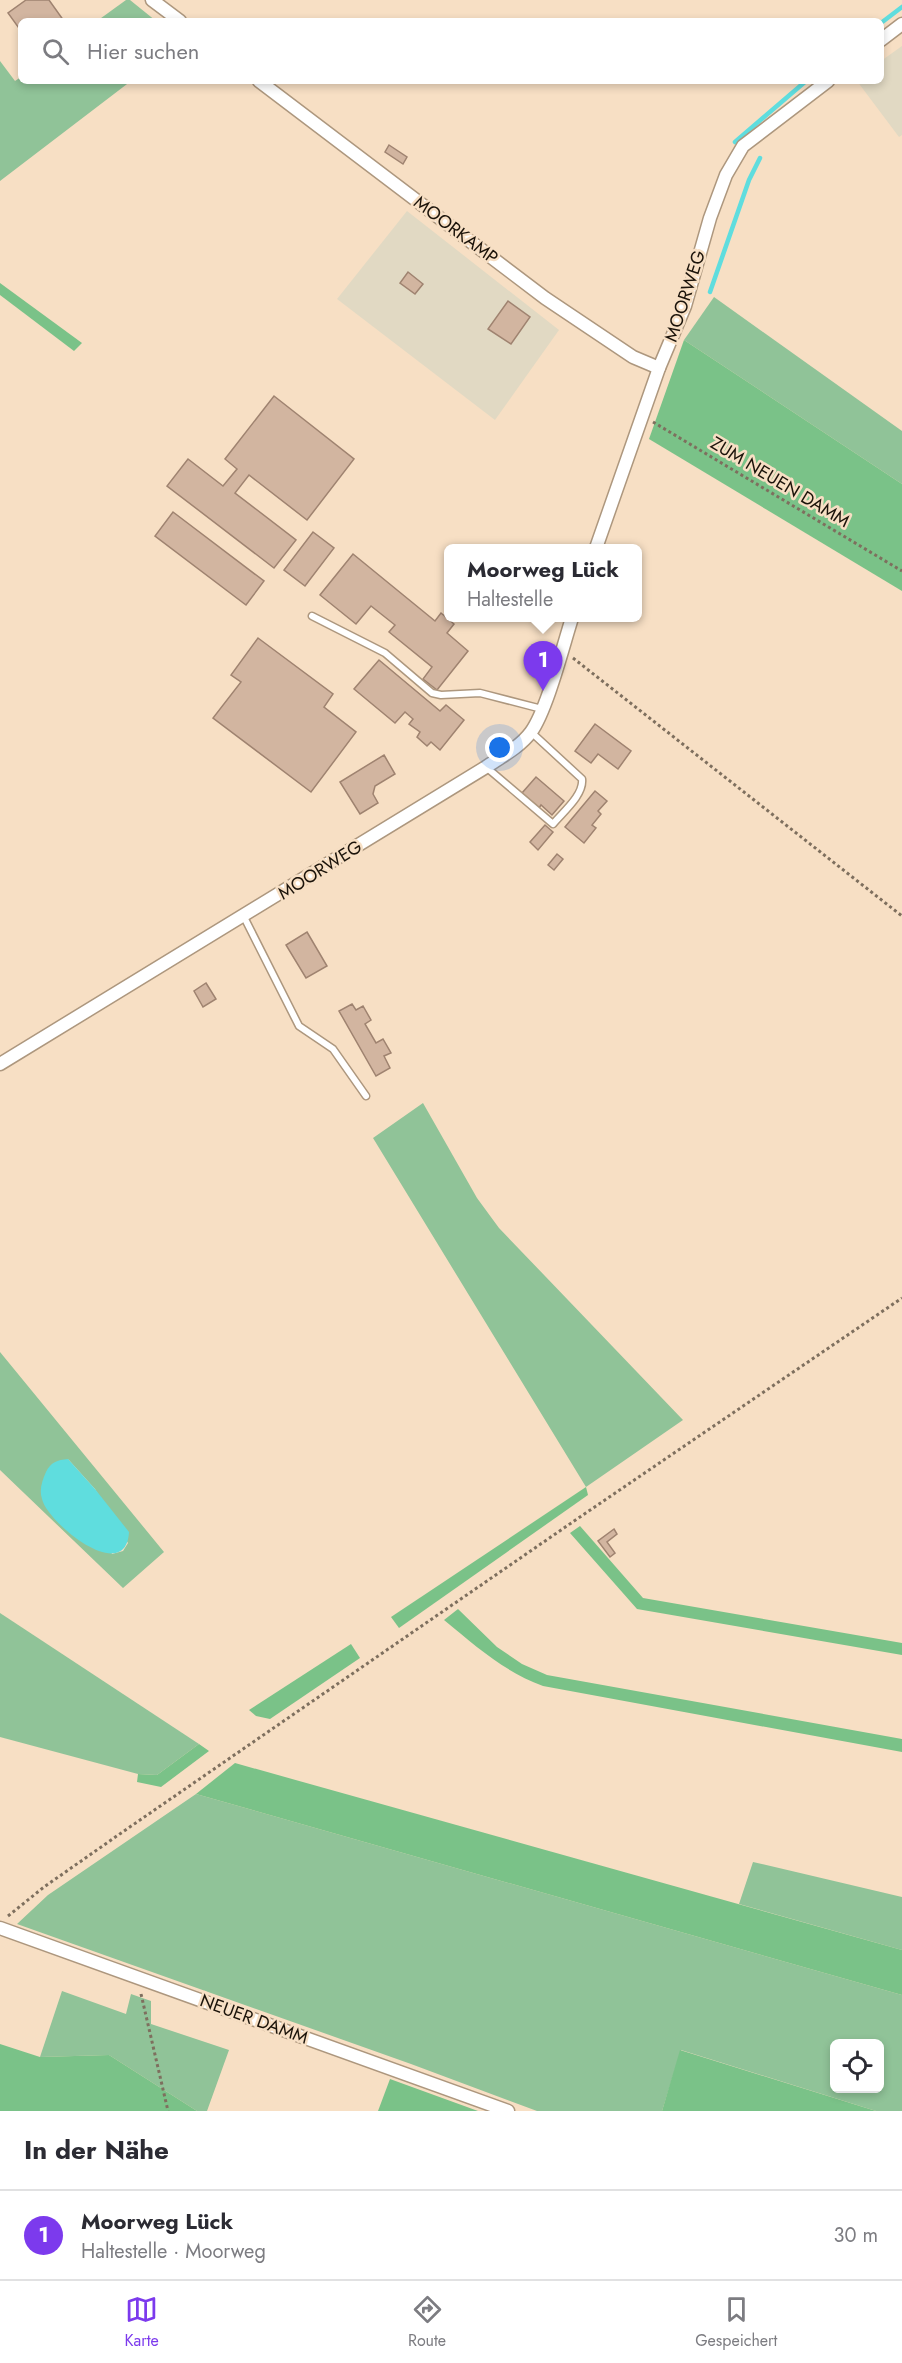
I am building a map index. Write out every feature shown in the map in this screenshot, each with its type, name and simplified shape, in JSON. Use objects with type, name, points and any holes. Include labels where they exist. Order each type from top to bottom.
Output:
[{"type":"street","points":[[152,0],[176,18]]},
{"type":"street","points":[[884,38],[902,24]]},
{"type":"street","name":"MOORKAMP","points":[[263,84],[545,298],[633,357],[659,368]]},
{"type":"street","name":"MOORWEG","points":[[598,544],[644,417],[659,368],[685,306],[710,218],[726,175],[743,146],[824,84]]},
{"type":"street","name":"MOORWEG","points":[[0,1064],[243,917],[486,767],[516,746],[531,732],[542,709],[571,622]]},
{"type":"street","name":"NEUER DAMM","points":[[0,1928],[508,2111]]},
{"type":"lane","points":[[312,616],[384,654],[432,693],[441,695],[480,693],[507,698],[542,709]]},
{"type":"lane","points":[[486,767],[553,824],[578,794],[583,786],[582,779],[531,732]]},
{"type":"lane","points":[[243,917],[299,1026],[333,1049],[366,1096]]},
{"type":"path","name":"ZUM NEUEN DAMM","points":[[644,417],[902,571]]},
{"type":"path","points":[[561,651],[580,661],[902,916]]},
{"type":"path","points":[[0,1923],[44,1887],[106,1844],[576,1519],[902,1298]]},
{"type":"path","points":[[138,1977],[168,2111]]},
{"type":"shaded area","points":[[902,46],[902,135],[899,137],[859,84],[884,84],[884,59]]},
{"type":"shaded area","points":[[407,211],[559,330],[495,420],[337,299]]},
{"type":"green space","points":[[126,0],[130,0],[152,18],[101,18]]},
{"type":"green space","points":[[0,61],[15,81],[18,79],[18,84],[127,84],[0,181]]},
{"type":"green space","points":[[0,283],[82,343],[74,351],[0,295]]},
{"type":"green space","points":[[714,297],[902,431],[902,484],[684,340]]},
{"type":"green space","points":[[684,340],[902,484],[902,591],[649,439]]},
{"type":"green space","points":[[423,1103],[477,1198],[499,1228],[683,1420],[586,1487],[373,1138]]},
{"type":"green space","points":[[0,1352],[164,1552],[123,1588],[0,1470]],"holes":[[[68,1459],[95,1489],[128,1543],[123,1551],[112,1554]]]},
{"type":"green space","points":[[586,1487],[588,1495],[399,1628],[391,1617]]},
{"type":"green space","points":[[580,1526],[643,1598],[902,1643],[902,1655],[637,1609],[570,1533]]},
{"type":"green space","points":[[458,1609],[497,1647],[522,1664],[547,1675],[902,1739],[902,1752],[543,1686],[503,1666],[444,1620]]},
{"type":"green space","points":[[0,1613],[199,1744],[157,1775],[138,1774],[0,1737]]},
{"type":"green space","points":[[351,1644],[360,1658],[270,1719],[256,1716],[249,1710]]},
{"type":"green space","points":[[199,1744],[209,1751],[161,1787],[137,1782],[138,1774],[157,1775]]},
{"type":"green space","points":[[235,1763],[902,1950],[902,1995],[196,1794]]},
{"type":"green space","points":[[196,1794],[902,1995],[902,2111],[876,2111],[681,2050],[662,2111],[537,2111],[17,1924],[48,1895]]},
{"type":"green space","points":[[753,1862],[902,1897],[902,1950],[739,1904]]},
{"type":"green space","points":[[62,1991],[126,2014],[131,1994],[151,2001],[151,2024],[229,2050],[207,2111],[197,2111],[109,2055],[40,2057]]},
{"type":"green space","points":[[0,2044],[40,2057],[109,2055],[197,2111],[0,2111]]},
{"type":"green space","points":[[680,2050],[876,2111],[662,2111]]},
{"type":"green space","points":[[390,2079],[478,2111],[378,2111]]},
{"type":"water","points":[[68,1459],[129,1532],[125,1547],[115,1553],[102,1552],[71,1535],[47,1510],[41,1492],[45,1475],[52,1464]]},
{"type":"building","points":[[26,0],[49,0],[62,18],[18,18],[18,27],[8,13]]},
{"type":"building","points":[[389,145],[407,157],[403,164],[385,152]]},
{"type":"building","points":[[408,272],[423,284],[415,294],[400,283]]},
{"type":"building","points":[[508,301],[530,317],[511,344],[488,329]]},
{"type":"building","points":[[274,396],[354,459],[307,520],[249,475],[235,493],[296,540],[274,568],[167,486],[188,459],[223,486],[237,469],[225,459]]},
{"type":"building","points":[[173,512],[264,581],[246,605],[155,536]]},
{"type":"building","points":[[313,532],[334,548],[305,586],[284,570]]},
{"type":"building","points":[[353,554],[435,621],[441,613],[444,616],[444,622],[454,624],[447,633],[468,651],[437,690],[423,679],[432,667],[389,632],[395,625],[371,606],[356,624],[320,595]]},
{"type":"building","points":[[258,638],[333,694],[324,707],[356,732],[311,792],[213,718],[241,682],[231,675]]},
{"type":"building","points":[[379,660],[440,711],[446,705],[464,720],[440,750],[431,742],[427,746],[417,737],[420,732],[409,724],[413,719],[405,712],[395,723],[354,689]]},
{"type":"building","points":[[595,724],[631,751],[618,769],[598,754],[591,763],[575,751]]},
{"type":"building","points":[[384,755],[395,774],[375,786],[373,794],[378,803],[360,814],[340,782]]},
{"type":"building","points":[[536,777],[564,801],[552,815],[541,805],[539,808],[522,793]]},
{"type":"building","points":[[595,791],[607,801],[598,811],[601,814],[592,825],[596,828],[584,843],[565,827]]},
{"type":"building","points":[[545,825],[553,832],[538,850],[530,842]]},
{"type":"building","points":[[557,854],[563,859],[554,870],[548,865]]},
{"type":"building","points":[[307,932],[327,966],[306,978],[286,945]]},
{"type":"building","points":[[206,983],[216,999],[203,1007],[194,991]]},
{"type":"building","points":[[352,1004],[356,1010],[363,1006],[371,1020],[365,1024],[376,1043],[383,1039],[391,1053],[384,1056],[390,1068],[376,1076],[339,1011]]},
{"type":"building","points":[[614,1529],[617,1534],[607,1542],[615,1553],[610,1557],[598,1541]]},
{"type":"waterway","points":[[884,21],[902,7]]},
{"type":"waterway","points":[[735,142],[803,84]]},
{"type":"waterway","points":[[710,292],[749,180],[760,158]]},
{"type":"place","name":"Moorweg Lück","points":[[543,691]]}]
